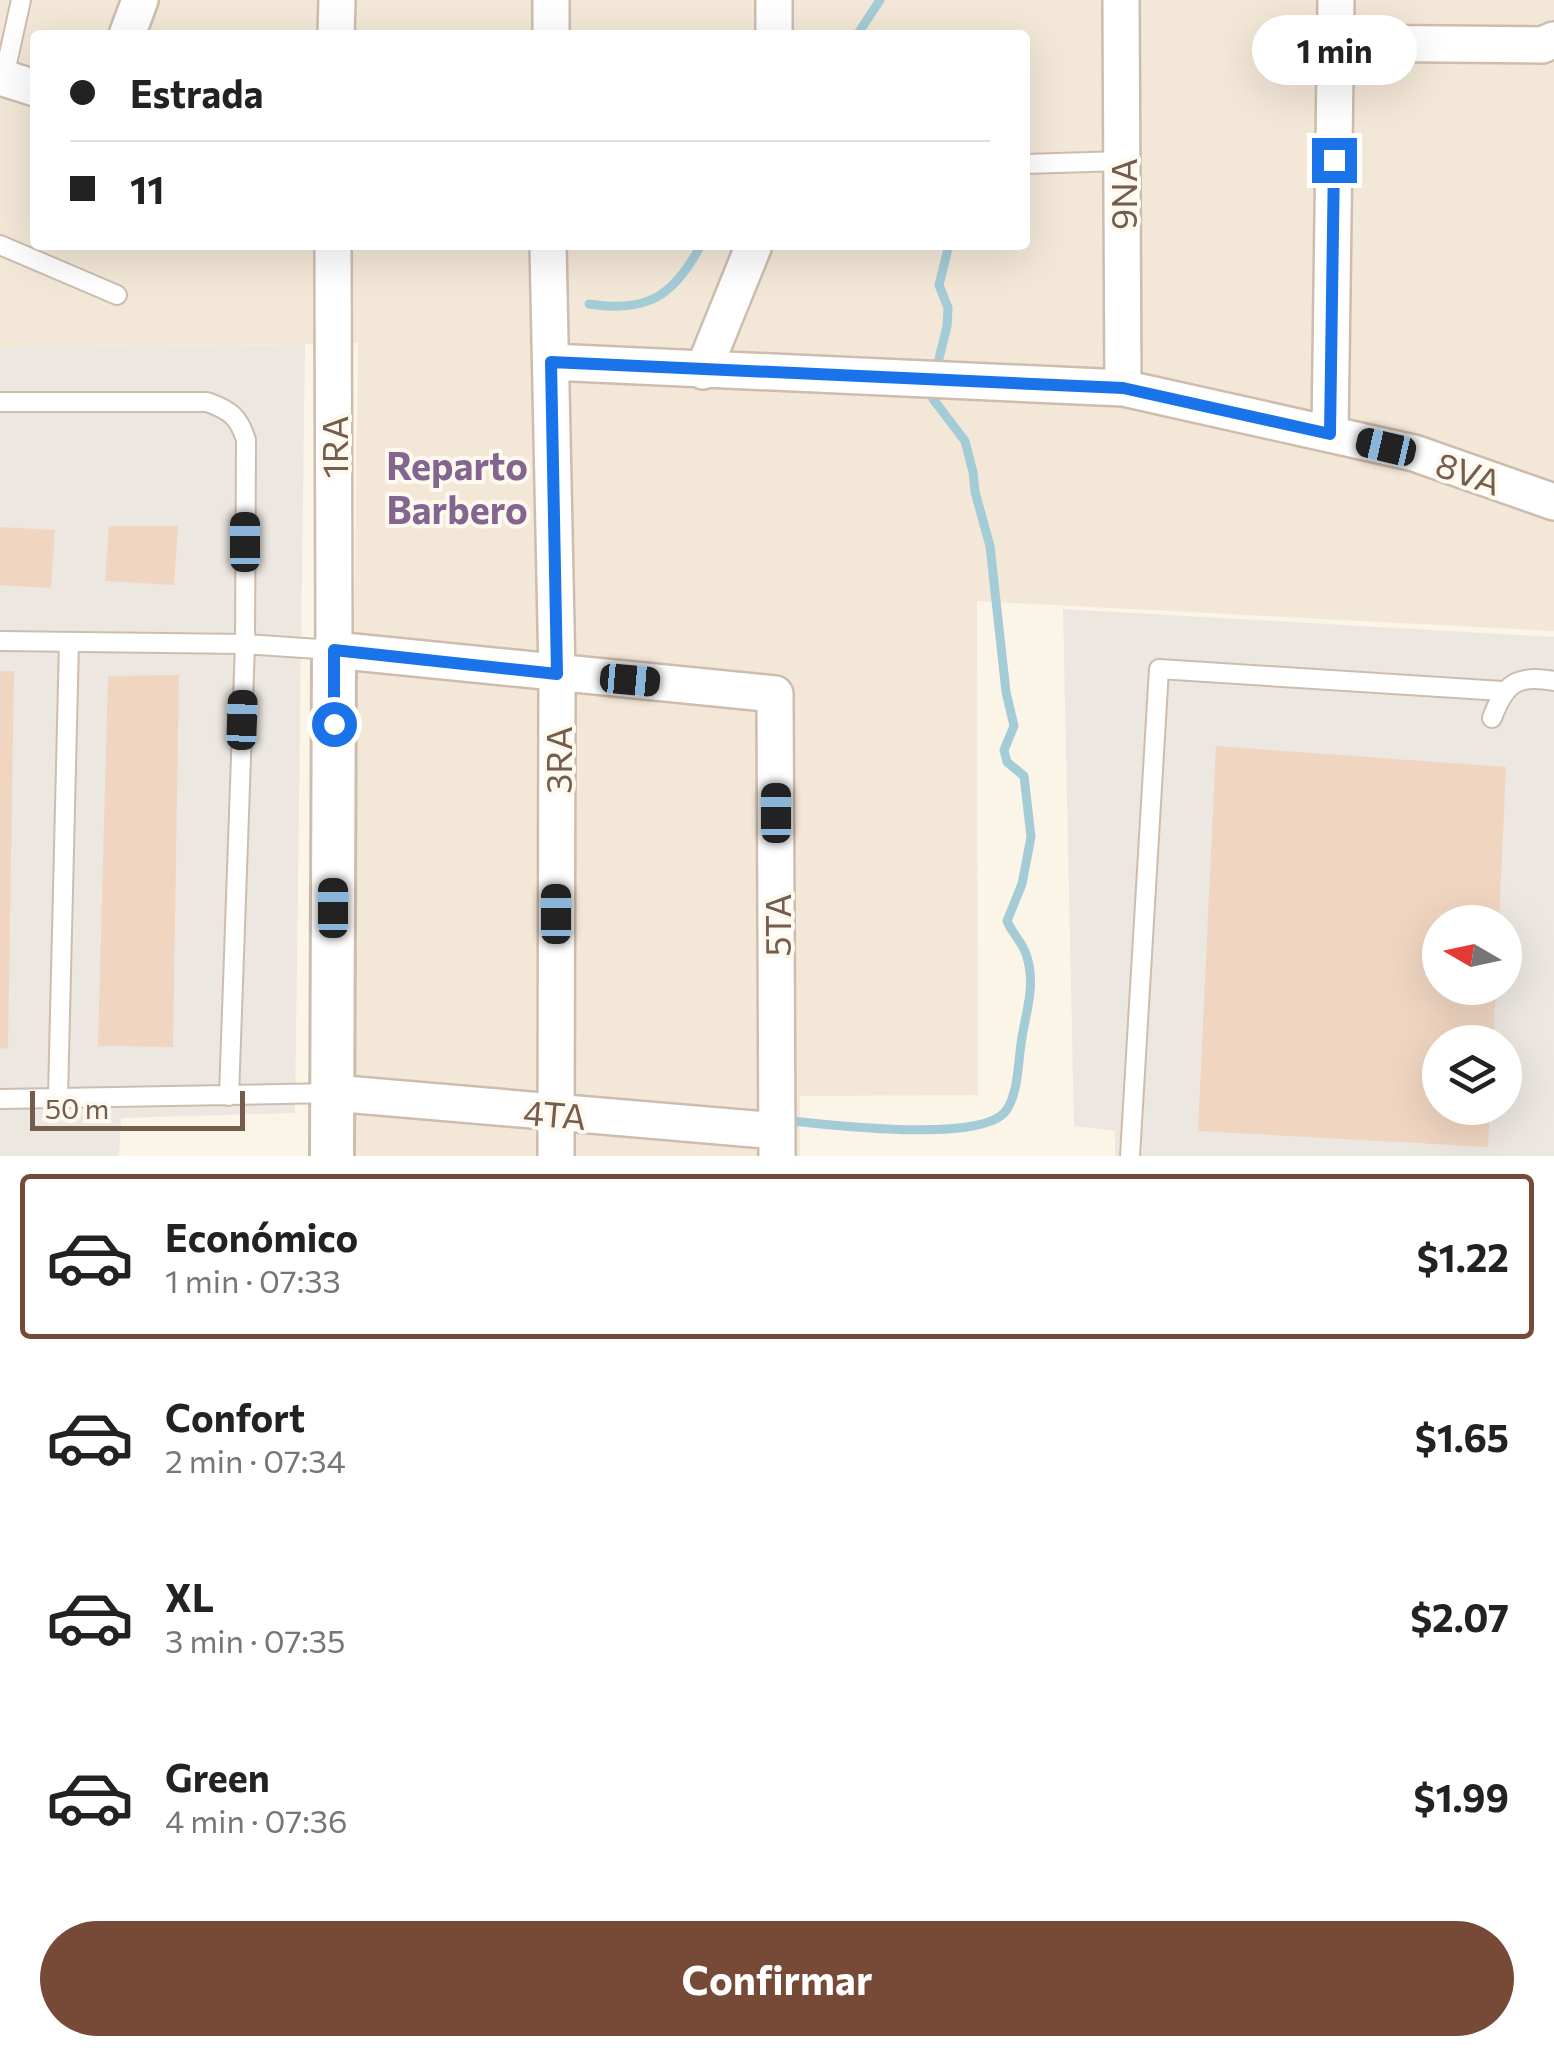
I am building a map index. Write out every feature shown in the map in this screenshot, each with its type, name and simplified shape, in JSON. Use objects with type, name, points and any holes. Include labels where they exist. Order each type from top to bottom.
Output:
[{"type":"street","points":[[129,30],[140,0]]},
{"type":"street","points":[[336,0],[336,30]]},
{"type":"street","points":[[551,0],[551,30]]},
{"type":"street","points":[[774,0],[774,30]]},
{"type":"street","name":"9NA","points":[[1120,0],[1123,388]]},
{"type":"street","points":[[1330,434],[1336,0]]},
{"type":"street","points":[[1335,43],[1542,45],[1554,40]]},
{"type":"street","name":"1RA","points":[[333,250],[334,650]]},
{"type":"street","name":"3RA","points":[[548,250],[557,674],[556,1156]]},
{"type":"street","points":[[703,371],[752,250]]},
{"type":"street","name":"8VA","points":[[551,362],[1123,388],[1414,453],[1554,502]]},
{"type":"street","points":[[332,1156],[334,650],[557,674]]},
{"type":"street","name":"5TA","points":[[557,674],[775,694],[777,1143]]},
{"type":"street","name":"4TA","points":[[333,1094],[556,1114],[777,1143]]},
{"type":"lane","points":[[13,81],[21,0]]},
{"type":"lane","points":[[1030,164],[1122,161]]},
{"type":"lane","points":[[0,245],[117,295]]},
{"type":"lane","points":[[0,402],[207,402],[240,419],[246,440],[245,644],[230,1096]]},
{"type":"lane","points":[[0,641],[245,644],[334,650]]},
{"type":"lane","points":[[58,1097],[69,642]]},
{"type":"lane","points":[[1130,1156],[1159,669],[1502,691]]},
{"type":"lane","points":[[1492,718],[1502,691],[1518,680],[1554,681]]},
{"type":"lane","points":[[0,1098],[333,1094]]},
{"type":"shaded area","points":[[0,0],[1554,0],[1554,631],[977,601],[978,1095],[800,1096],[800,1156],[347,1156],[358,343],[0,348]]},
{"type":"shaded area","points":[[305,344],[295,1113],[121,1118],[119,1156],[0,1156],[0,348]]},
{"type":"shaded area","points":[[1063,609],[1554,637],[1554,1156],[1115,1156],[1115,1131],[1074,1126]]},
{"type":"building","points":[[109,526],[178,526],[174,585],[105,581]]},
{"type":"building","points":[[0,527],[55,530],[51,588],[0,585]]},
{"type":"building","points":[[0,671],[14,671],[8,1049],[0,1048]]},
{"type":"building","points":[[179,675],[173,1047],[98,1046],[108,676]]},
{"type":"building","points":[[1216,746],[1506,767],[1500,905],[1422,905],[1422,1005],[1495,1005],[1494,1025],[1422,1025],[1422,1125],[1489,1125],[1488,1147],[1198,1131]]},
{"type":"waterway","points":[[860,30],[880,0]]},
{"type":"waterway","points":[[589,304],[627,306],[656,297],[680,277],[698,250]]},
{"type":"waterway","points":[[936,371],[947,326],[948,308],[939,285],[948,250]]},
{"type":"waterway","points":[[792,1121],[904,1130],[966,1127],[990,1121],[1005,1112],[1015,1089],[1030,977],[1024,950],[1007,921],[1022,884],[1031,837],[1024,776],[1007,762],[1004,750],[1014,726],[1006,692],[990,546],[973,472],[965,441],[933,399],[934,386]]},
{"type":"district","name":"Reparto Barbero","points":[[457,486]]},
{"type":"route","points":[[334,724],[334,650],[557,674],[551,362],[1123,388],[1330,434],[1334,160]]}]
